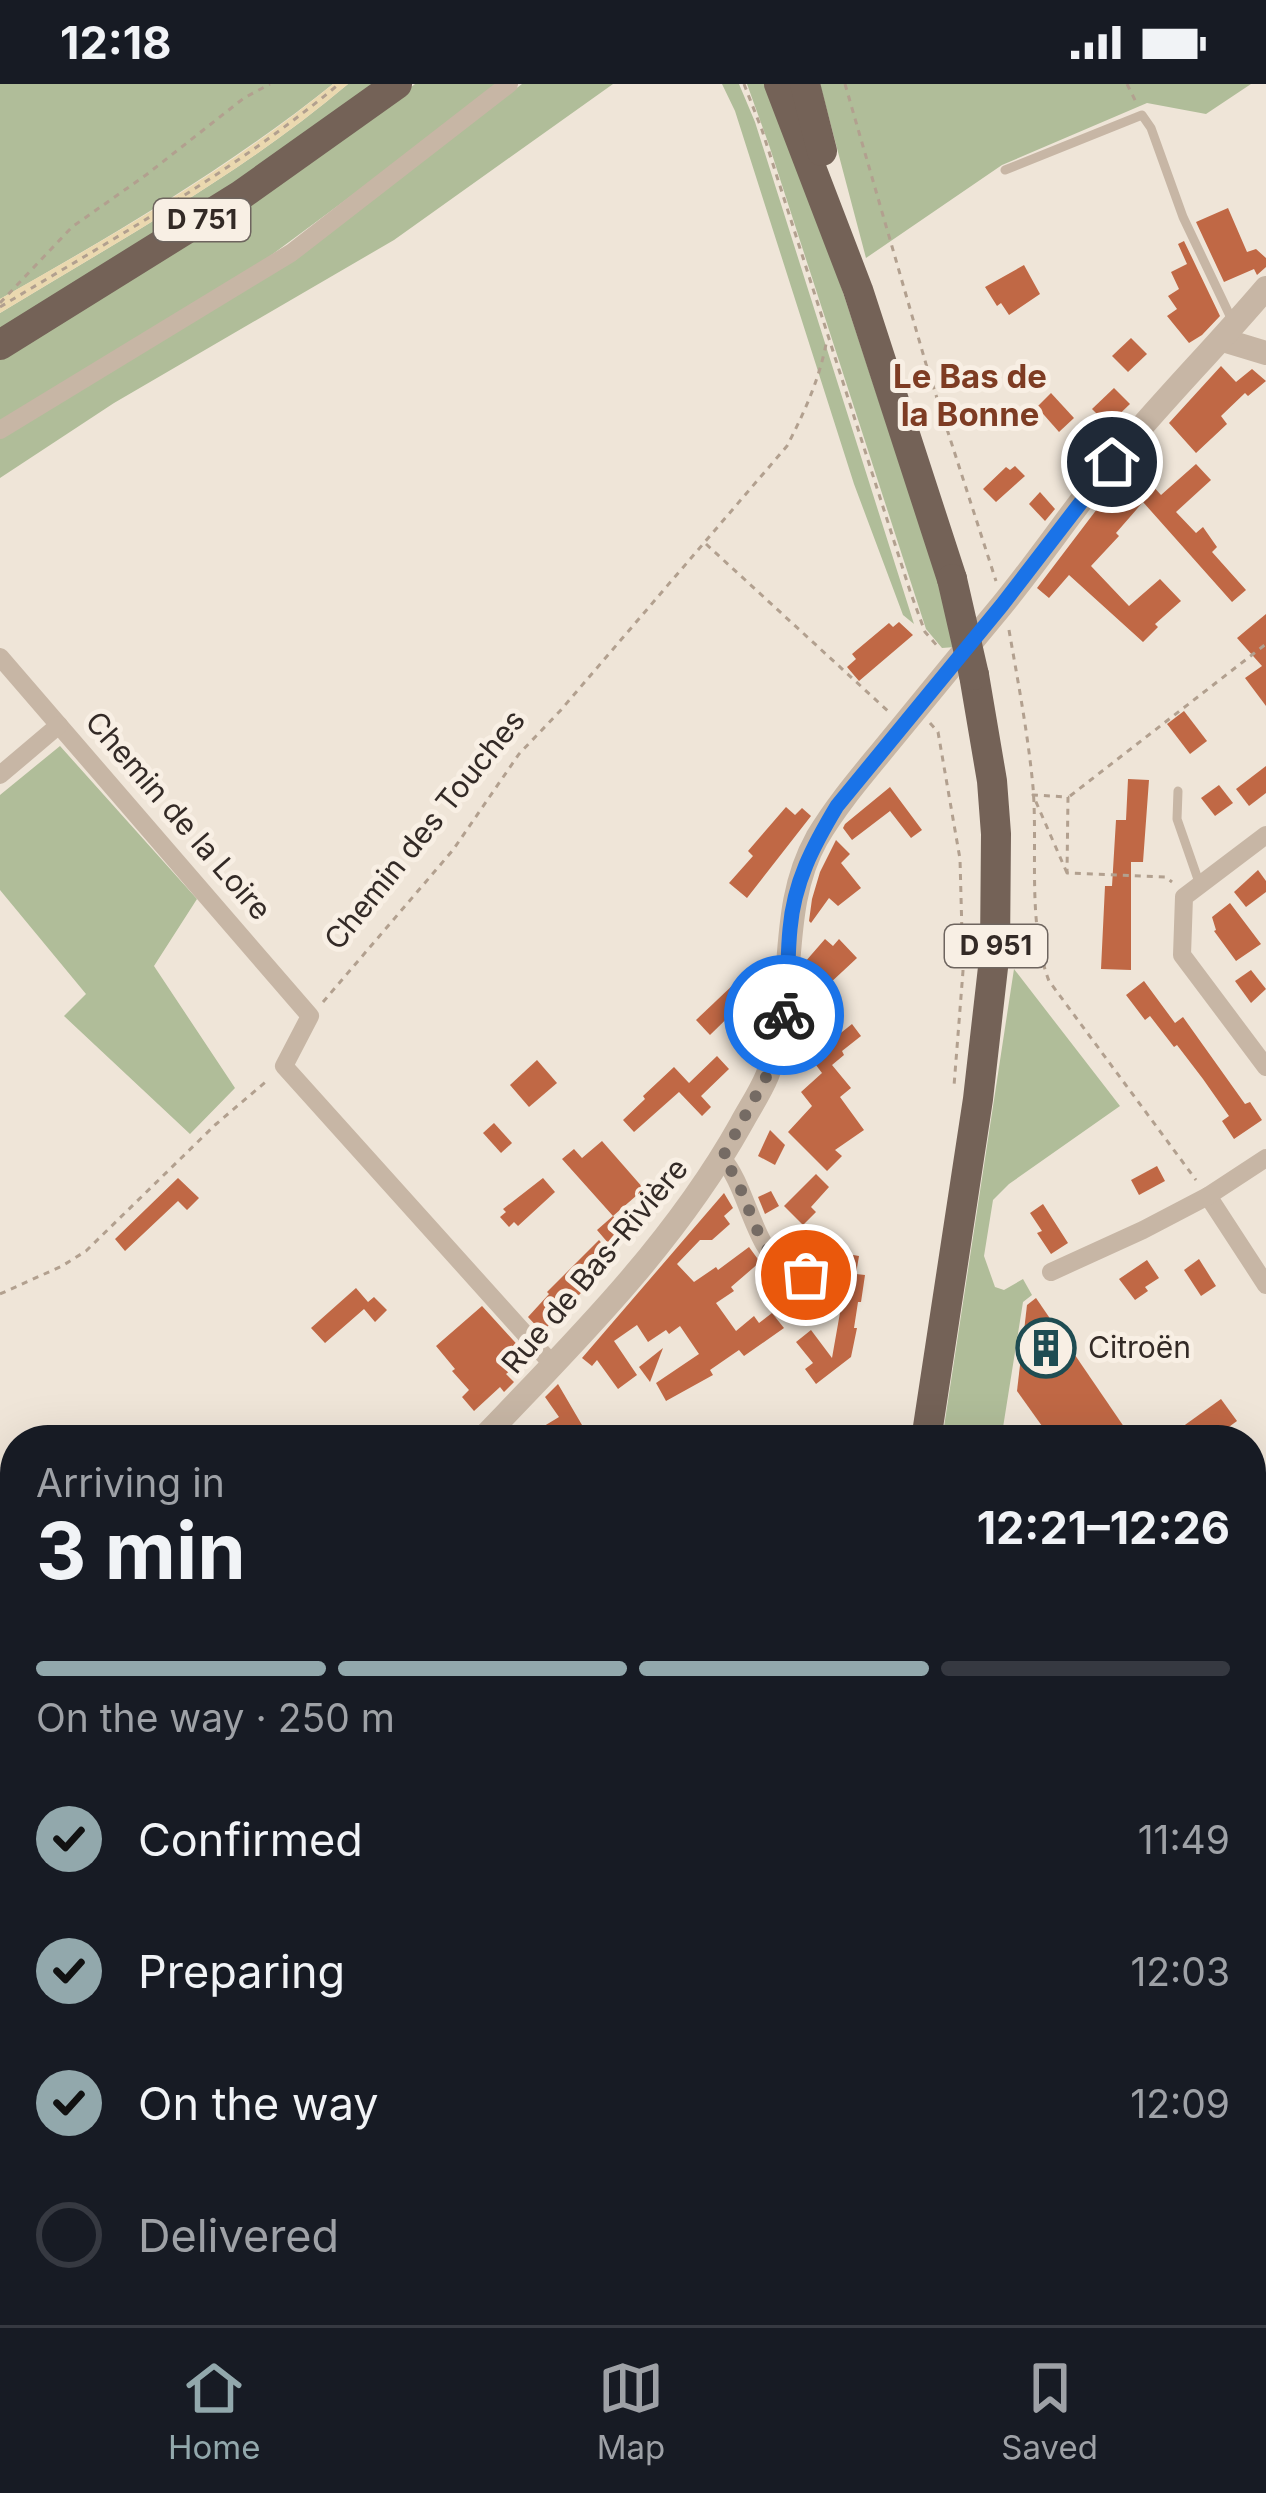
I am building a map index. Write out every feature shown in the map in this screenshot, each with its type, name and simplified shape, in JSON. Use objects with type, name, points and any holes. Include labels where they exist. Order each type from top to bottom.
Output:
[{"type":"main road","name":"D 751","points":[[0,345],[242,195],[397,84]]},
{"type":"main road","name":"D 951","points":[[779,84],[858,290],[939,534],[952,579],[963,669],[992,782],[995,950],[979,1099],[928,1425]]},
{"type":"main road","name":"D 951","points":[[805,84],[858,290]]},
{"type":"street","points":[[0,430],[291,253],[509,84]]},
{"type":"street","name":"Rue de Bas-Rivière","points":[[495,1425],[670,1233],[722,1158],[766,1077],[779,1039],[792,912],[803,867],[837,806],[909,717],[963,669],[1002,605],[1112,462],[1266,288]]},
{"type":"street","points":[[1228,333],[1266,353]]},
{"type":"street","name":"Chemin de la Loire","points":[[0,657],[310,1016]]},
{"type":"street","points":[[0,776],[59,725]]},
{"type":"street","points":[[1266,835],[1192,891],[1182,956],[1266,1067]]},
{"type":"street","points":[[310,1016],[284,1066],[553,1365]]},
{"type":"street","points":[[722,1158],[733,1171],[768,1252],[785,1268],[806,1275]]},
{"type":"street","points":[[1051,1272],[1208,1196],[1266,1158]]},
{"type":"street","points":[[1208,1196],[1266,1285]]},
{"type":"lane","points":[[1005,170],[1142,115],[1151,128],[1228,333]]},
{"type":"lane","points":[[1178,791],[1177,819],[1192,891]]},
{"type":"path","points":[[0,305],[72,226],[244,98],[270,84]]},
{"type":"path","points":[[0,305],[224,171],[340,84]]},
{"type":"path","points":[[744,84],[925,632],[963,669]]},
{"type":"path","points":[[845,84],[926,364],[1007,619],[1033,796],[1043,967],[1048,982],[1208,1196]]},
{"type":"path","points":[[1127,84],[1142,115]]},
{"type":"path","name":"Chemin des Touches","points":[[310,1016],[453,850],[519,754],[787,446],[809,404],[827,339]]},
{"type":"path","points":[[705,543],[909,717],[925,716],[938,732],[960,860],[964,971],[953,1099]]},
{"type":"path","points":[[1033,796],[1068,797],[1266,644]]},
{"type":"path","points":[[1033,796],[1067,873]]},
{"type":"path","points":[[1067,873],[1068,797]]},
{"type":"path","points":[[1067,873],[1166,877],[1192,891]]},
{"type":"path","points":[[0,1294],[86,1251],[215,1125],[284,1066]]},
{"type":"green space","points":[[0,84],[333,84],[171,198],[0,299]]},
{"type":"green space","points":[[348,84],[384,84],[0,336],[0,313],[222,177]]},
{"type":"green space","points":[[415,84],[502,84],[258,265],[0,425],[0,358],[318,157]]},
{"type":"green space","points":[[522,84],[613,84],[394,240],[114,403],[0,478],[0,438],[293,255]]},
{"type":"green space","points":[[722,84],[739,84],[755,122],[914,624],[903,615],[854,484],[735,111]]},
{"type":"green space","points":[[747,84],[772,84],[786,120],[939,583],[955,647],[942,648],[926,629]]},
{"type":"green space","points":[[820,84],[1251,84],[1206,114],[1147,103],[1002,165],[866,258]]},
{"type":"green space","points":[[60,746],[197,899],[154,966],[235,1088],[190,1134],[64,1016],[86,994],[0,890],[0,795]]},
{"type":"green space","points":[[1014,969],[1120,1106],[993,1200],[984,1256],[995,1287],[1004,1290],[1023,1279],[1032,1295],[1023,1302],[1003,1425],[944,1425]]},
{"type":"sand","points":[[333,84],[348,84],[222,177],[0,313],[0,299],[213,172]]},
{"type":"building","points":[[1228,208],[1247,252],[1256,249],[1266,258],[1266,267],[1257,275],[1254,269],[1224,282],[1196,222]]},
{"type":"building","points":[[1184,241],[1220,316],[1189,343],[1167,316],[1177,309],[1168,296],[1179,289],[1171,272],[1187,264],[1178,244]]},
{"type":"building","points":[[1024,265],[1040,294],[1009,315],[985,287]]},
{"type":"building","points":[[1131,338],[1147,354],[1128,372],[1112,356]]},
{"type":"building","points":[[1221,366],[1236,382],[1252,369],[1266,381],[1221,416],[1227,424],[1196,453],[1169,423]]},
{"type":"building","points":[[1114,388],[1130,404],[1108,425],[1092,409]]},
{"type":"building","points":[[1051,393],[1074,418],[1059,432],[1037,407]]},
{"type":"building","points":[[1132,463],[1161,495],[1196,464],[1211,480],[1176,512],[1196,533],[1203,527],[1217,547],[1212,552],[1246,590],[1232,602],[1143,502],[1091,566],[1129,606],[1160,579],[1181,601],[1143,642],[1069,575],[1049,598],[1037,588]]},
{"type":"building","points":[[1015,466],[1025,476],[996,502],[983,489],[1006,467]]},
{"type":"building","points":[[1040,492],[1055,509],[1045,521],[1029,504]]},
{"type":"building","points":[[1266,614],[1266,706],[1245,678],[1262,666],[1237,638]]},
{"type":"building","points":[[899,622],[913,635],[859,681],[847,667],[856,659],[852,654],[889,623],[893,627]]},
{"type":"building","points":[[1184,711],[1207,741],[1190,754],[1167,724]]},
{"type":"building","points":[[1266,766],[1266,793],[1249,806],[1236,789]]},
{"type":"building","points":[[1128,779],[1149,780],[1143,862],[1131,862],[1131,970],[1101,969],[1105,886],[1112,886],[1116,820],[1126,820]]},
{"type":"building","points":[[1219,785],[1233,803],[1215,816],[1201,798]]},
{"type":"building","points":[[890,787],[922,830],[911,838],[890,811],[852,840],[845,824]]},
{"type":"building","points":[[786,807],[795,815],[802,808],[811,816],[747,898],[729,883],[753,856],[748,851]]},
{"type":"building","points":[[836,840],[850,854],[841,863],[861,888],[838,906],[829,898],[811,923],[820,872]]},
{"type":"building","points":[[1258,870],[1266,881],[1266,892],[1246,907],[1234,892]]},
{"type":"building","points":[[1230,903],[1261,944],[1236,961],[1214,931],[1212,917]]},
{"type":"building","points":[[825,939],[833,946],[839,939],[857,958],[828,985],[805,962]]},
{"type":"building","points":[[1251,970],[1266,989],[1251,1003],[1235,981]]},
{"type":"building","points":[[1144,981],[1175,1023],[1183,1017],[1245,1104],[1250,1102],[1262,1120],[1234,1139],[1222,1121],[1229,1116],[1203,1079],[1177,1045],[1150,1016],[1145,1020],[1126,995]]},
{"type":"building","points":[[735,983],[749,997],[710,1035],[696,1020]]},
{"type":"building","points":[[852,1024],[861,1036],[832,1065],[851,1088],[840,1097],[864,1130],[835,1150],[842,1156],[827,1171],[788,1132],[812,1106],[801,1092],[822,1073],[803,1048],[827,1033],[832,1040]]},
{"type":"building","points":[[717,1056],[729,1069],[701,1096],[711,1107],[702,1116],[679,1092],[634,1132],[623,1120],[674,1067],[689,1083]]},
{"type":"building","points":[[537,1060],[557,1083],[529,1107],[510,1085]]},
{"type":"building","points":[[494,1123],[512,1143],[501,1153],[483,1133]]},
{"type":"building","points":[[770,1130],[785,1145],[775,1165],[758,1156]]},
{"type":"building","points":[[602,1141],[644,1189],[613,1216],[562,1159],[574,1149],[582,1158]]},
{"type":"building","points":[[1157,1166],[1165,1181],[1139,1195],[1131,1180]]},
{"type":"building","points":[[816,1174],[829,1187],[803,1225],[784,1206]]},
{"type":"building","points":[[178,1178],[199,1198],[187,1210],[178,1201],[125,1251],[115,1239]]},
{"type":"building","points":[[543,1178],[555,1192],[518,1226],[514,1222],[509,1227],[500,1217],[506,1212],[503,1209]]},
{"type":"building","points":[[771,1191],[779,1206],[765,1214],[758,1197]]},
{"type":"building","points":[[724,1193],[733,1208],[724,1216],[730,1224],[712,1240],[700,1240],[677,1264],[694,1282],[749,1247],[760,1262],[716,1303],[736,1331],[754,1316],[759,1323],[772,1313],[784,1328],[744,1356],[739,1350],[710,1370],[713,1375],[666,1401],[656,1383],[699,1354],[680,1326],[648,1342],[637,1325],[614,1341],[637,1375],[618,1389],[597,1360],[592,1366],[582,1358]]},
{"type":"building","points":[[1043,1204],[1068,1243],[1051,1254],[1030,1213]]},
{"type":"building","points":[[613,1216],[626,1230],[609,1244],[597,1230]]},
{"type":"building","points":[[823,1234],[842,1253],[859,1256],[856,1274],[829,1270],[811,1247]]},
{"type":"building","points":[[599,1240],[612,1255],[542,1332],[528,1317]]},
{"type":"building","points":[[1199,1259],[1216,1286],[1201,1296],[1184,1270]]},
{"type":"building","points":[[1147,1260],[1159,1278],[1135,1300],[1119,1279]]},
{"type":"building","points":[[847,1273],[865,1275],[851,1357],[816,1384],[805,1369],[813,1363],[796,1342],[811,1330],[832,1358]]},
{"type":"building","points":[[356,1288],[368,1302],[374,1297],[387,1310],[375,1322],[364,1309],[325,1343],[311,1328]]},
{"type":"building","name":"Citroën","points":[[1036,1298],[1123,1425],[1041,1425],[1017,1391],[1027,1305]]},
{"type":"building","points":[[482,1306],[523,1351],[519,1354],[524,1359],[506,1374],[514,1382],[504,1392],[500,1387],[474,1411],[462,1397],[469,1390],[436,1346]]},
{"type":"building","points":[[663,1348],[650,1382],[639,1367]]},
{"type":"building","points":[[558,1384],[582,1425],[546,1425],[559,1417],[545,1397]]},
{"type":"building","points":[[1221,1399],[1237,1421],[1232,1425],[1185,1425]]},
{"type":"way so far","points":[[784,1015],[766,1077],[722,1158],[733,1171],[768,1252],[785,1268],[806,1275]]},
{"type":"place","name":"Citroën","points":[[1046,1348]]},
{"type":"district","name":"Le Bas de la Bonne","points":[[970,395]]},
{"type":"route","points":[[784,1015],[794,894],[816,840],[837,806],[1112,462]]}]
